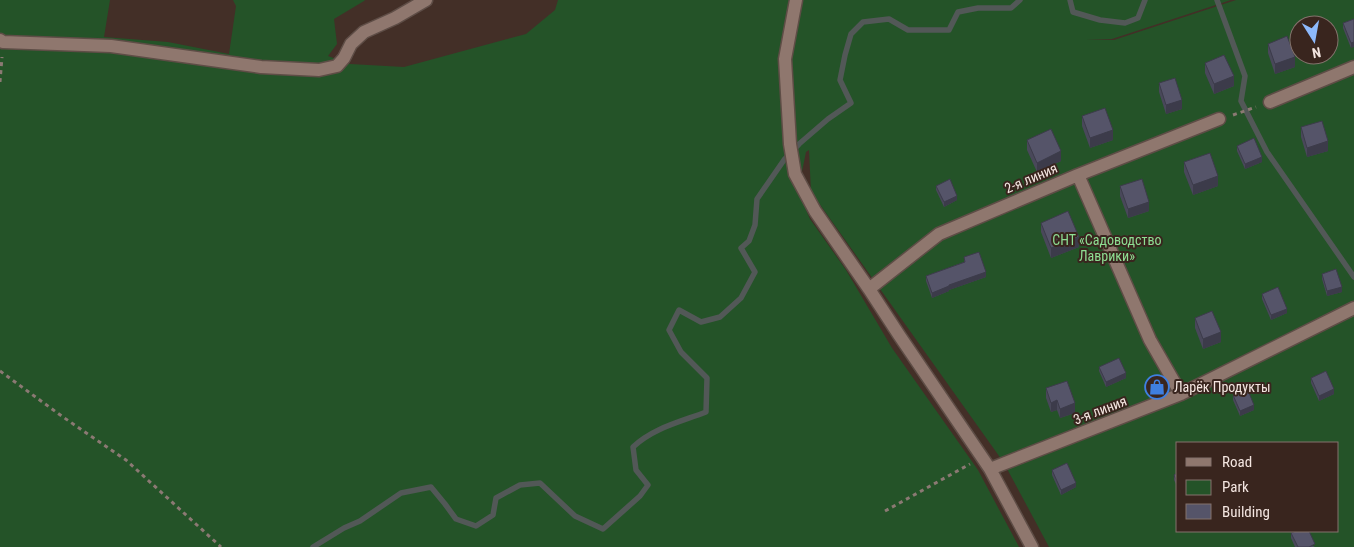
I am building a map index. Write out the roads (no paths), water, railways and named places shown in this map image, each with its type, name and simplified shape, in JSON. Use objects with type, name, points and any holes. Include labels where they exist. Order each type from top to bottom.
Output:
[{"type":"street","points":[[1,41],[111,46],[261,67],[319,70],[337,66],[344,58],[351,44],[364,32],[395,18],[426,0]]},
{"type":"street","points":[[796,0],[785,59],[790,144],[794,174],[815,210],[990,469],[1032,547]]},
{"type":"street","points":[[1270,102],[1354,67]]},
{"type":"street","name":"2-я линия","points":[[869,289],[939,234],[1078,175],[1219,119]]},
{"type":"street","points":[[1078,175],[1150,340],[1181,394]]},
{"type":"street","name":"3-я линия","points":[[990,469],[1181,394],[1354,308]]},
{"type":"waterway","points":[[313,547],[344,528],[360,521],[401,493],[431,487],[456,519],[476,526],[493,515],[496,498],[520,485],[540,483],[575,516],[603,529],[640,496],[648,485],[636,470],[633,447],[658,430],[706,412],[707,378],[681,352],[669,330],[679,310],[701,322],[720,317],[741,298],[755,272],[741,248],[749,241],[755,225],[757,199],[784,160],[799,144],[828,119],[851,103],[840,80],[851,34],[863,22],[889,19],[908,30],[949,30],[958,12],[978,8],[1011,8],[1020,0]]},
{"type":"waterway","points":[[1070,0],[1073,12],[1100,20],[1125,23],[1138,18],[1145,0]]},
{"type":"waterway","points":[[1217,0],[1245,76],[1241,101],[1267,152],[1354,277]]},
{"type":"place","name":"Ларёк Продукты","points":[[1157,387]]},
{"type":"park label","name":"СНТ «Садоводство Лаврики»","points":[[1107,248]]}]
